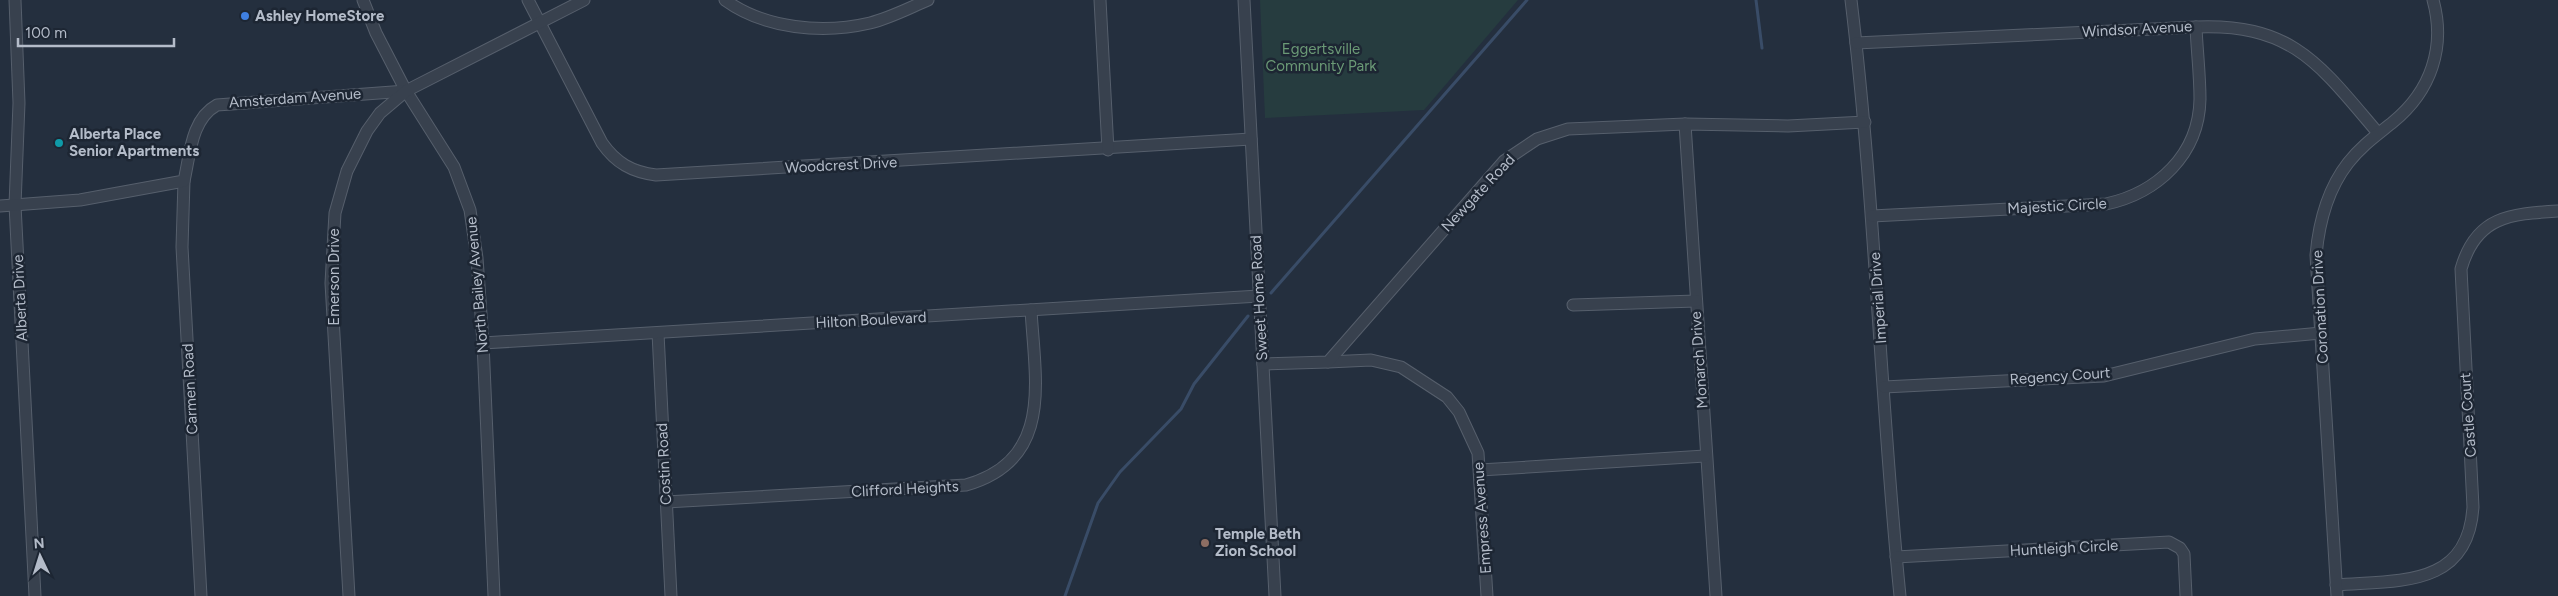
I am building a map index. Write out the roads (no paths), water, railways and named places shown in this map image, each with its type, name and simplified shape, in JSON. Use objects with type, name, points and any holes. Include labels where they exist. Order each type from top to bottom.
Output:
[{"type":"street","name":"Alberta Drive","points":[[15,0],[19,103],[15,205],[35,596]]},
{"type":"street","name":"North Bailey Avenue","points":[[363,0],[376,33],[406,91],[454,167],[470,210],[476,250],[483,343],[494,596]]},
{"type":"street","name":"Woodcrest Drive","points":[[528,0],[602,143],[618,161],[640,173],[656,176],[1108,150],[1251,139]]},
{"type":"street","name":"Emerson Drive","points":[[349,596],[331,286],[335,213],[347,171],[367,131],[380,113],[406,91],[584,0]]},
{"type":"street","points":[[725,0],[762,19],[799,27],[821,28],[872,22],[928,0]]},
{"type":"street","points":[[1100,0],[1108,150]]},
{"type":"street","name":"Sweet Home Road","points":[[1244,0],[1275,596]]},
{"type":"street","name":"Imperial Drive","points":[[1850,0],[1865,122],[1900,596]]},
{"type":"street","name":"Coronation Drive","points":[[2337,590],[2316,255],[2322,217],[2336,182],[2347,164],[2378,133],[2407,109],[2424,86],[2435,62],[2439,32],[2433,0]]},
{"type":"street","name":"Windsor Avenue","points":[[1856,43],[2196,27],[2228,26],[2244,28],[2280,40],[2299,50],[2331,78],[2378,133]]},
{"type":"street","name":"Majestic Circle","points":[[1872,216],[2106,204],[2138,195],[2154,186],[2173,168],[2186,150],[2198,119],[2200,100],[2196,27]]},
{"type":"street","name":"Amsterdam Avenue","points":[[184,182],[198,122],[209,109],[217,105],[406,91]]},
{"type":"street","name":"Newgate Road","points":[[1328,362],[1491,174],[1518,150],[1537,139],[1568,129],[1685,124],[1788,126],[1865,122]]},
{"type":"street","name":"Monarch Drive","points":[[1685,124],[1705,456],[1716,596]]},
{"type":"street","points":[[0,206],[80,200],[184,182]]},
{"type":"street","name":"Carmen Road","points":[[184,182],[182,247],[201,596]]},
{"type":"street","name":"Castle Court","points":[[2337,590],[2429,576],[2450,563],[2463,545],[2469,533],[2473,507],[2460,269],[2470,244],[2486,227],[2496,221],[2518,213],[2558,211]]},
{"type":"street","name":"Hilton Boulevard","points":[[483,343],[1259,296]]},
{"type":"street","points":[[1573,305],[1696,301]]},
{"type":"street","name":"Clifford Heights","points":[[666,502],[966,485],[991,476],[1016,455],[1025,441],[1035,415],[1031,310]]},
{"type":"street","name":"Costin Road","points":[[658,333],[671,596]]},
{"type":"street","name":"Regency Court","points":[[1884,387],[2104,376],[2255,339],[2321,333]]},
{"type":"street","name":"Empress Avenue","points":[[1328,362],[1371,360],[1386,362],[1413,373],[1447,397],[1468,428],[1478,453],[1487,596]]},
{"type":"street","points":[[1263,364],[1328,362]]},
{"type":"street","points":[[1480,470],[1705,456]]},
{"type":"street","name":"Huntleigh Circle","points":[[1896,558],[2169,542],[2180,548],[2184,554],[2186,596]]},
{"type":"waterway","points":[[1271,293],[1527,0]]},
{"type":"waterway","points":[[1756,0],[1762,48]]},
{"type":"waterway","points":[[1065,596],[1098,503],[1120,472],[1181,409],[1194,384],[1248,316]]},
{"type":"place","name":"Ashley HomeStore","points":[[245,16]]},
{"type":"place","name":"Alberta Place Senior Apartments","points":[[59,143]]},
{"type":"place","name":"Temple Beth Zion School","points":[[1205,543]]},
{"type":"park label","name":"Eggertsville Community Park","points":[[1321,58]]}]
